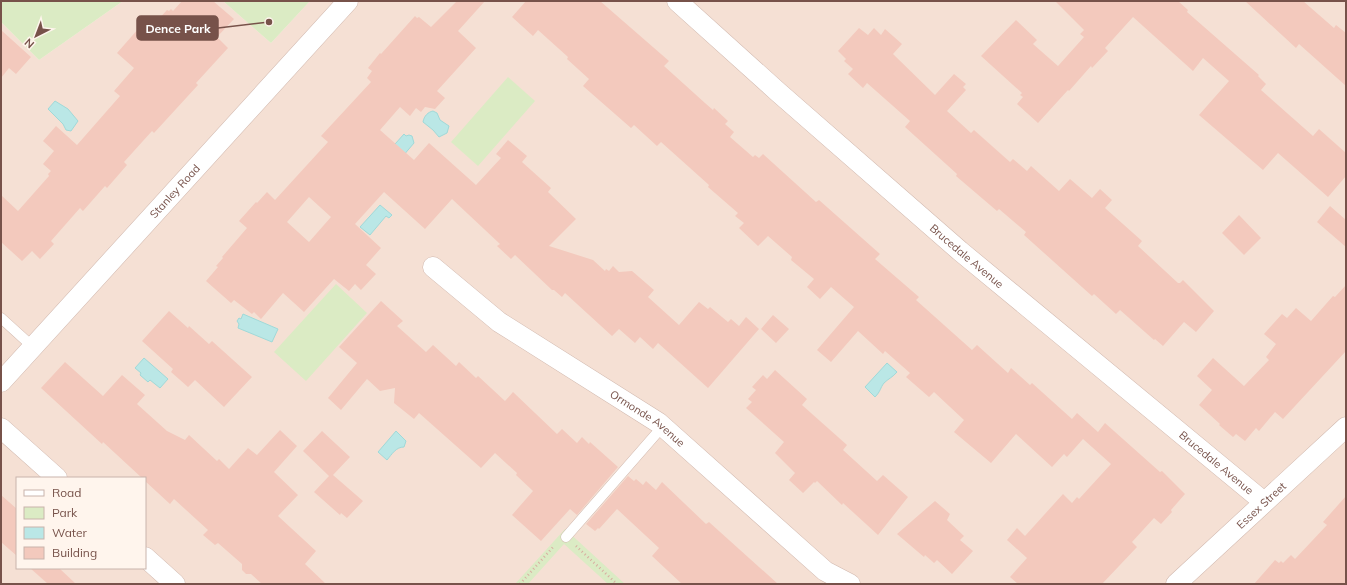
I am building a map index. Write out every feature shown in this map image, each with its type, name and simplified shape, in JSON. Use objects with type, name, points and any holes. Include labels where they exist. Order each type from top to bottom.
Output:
[{"type":"street","name":"Brucedale Avenue","points":[[677,1],[778,92],[960,251],[1264,502]]},
{"type":"street","name":"Stanley Road","points":[[1,382],[340,4]]},
{"type":"street","name":"Ormonde Avenue","points":[[433,267],[499,322],[663,426],[825,571],[850,584]]},
{"type":"street","name":"Essex Street","points":[[1176,584],[1346,427]]},
{"type":"street","points":[[1,428],[56,477]]},
{"type":"street","points":[[146,558],[175,584]]},
{"type":"lane","points":[[1,318],[33,347]]},
{"type":"lane","points":[[566,537],[663,426]]},
{"type":"path","points":[[520,584],[558,543],[566,537],[617,584]]},
{"type":"shaded area","points":[[123,1],[223,1],[271,43],[310,1],[1346,1],[1346,584],[1,584],[1,22],[39,60]]},
{"type":"green space","points":[[1,1],[123,1],[39,60],[1,22]]},
{"type":"green space","points":[[223,1],[310,1],[271,43]]},
{"type":"green space","points":[[508,77],[535,101],[478,166],[451,142]]},
{"type":"green space","points":[[336,284],[367,313],[306,381],[274,352]]},
{"type":"green space","points":[[565,529],[625,584],[608,584],[564,544],[528,584],[515,584]]},
{"type":"water","points":[[55,101],[68,109],[78,121],[71,131],[66,130],[63,124],[48,109]]},
{"type":"water","points":[[433,111],[437,113],[440,120],[449,126],[447,133],[439,137],[423,122],[426,115]]},
{"type":"water","points":[[404,134],[406,136],[412,136],[414,143],[397,163],[387,153]]},
{"type":"water","points":[[380,205],[392,215],[389,218],[386,216],[370,235],[360,227]]},
{"type":"water","points":[[243,314],[278,329],[272,342],[238,328],[239,324],[237,321],[239,318],[241,319]]},
{"type":"water","points":[[144,358],[168,379],[160,388],[150,380],[148,382],[135,368]]},
{"type":"water","points":[[887,363],[897,372],[884,383],[875,397],[865,387]]},
{"type":"water","points":[[396,431],[406,441],[404,447],[401,447],[392,453],[387,460],[378,452]]},
{"type":"building","points":[[182,1],[213,1],[234,19],[217,37],[228,48],[196,83],[198,85],[154,133],[152,131],[124,162],[127,165],[107,188],[105,186],[83,211],[80,208],[51,241],[54,244],[40,259],[32,251],[22,261],[1,242],[1,195],[18,211],[49,176],[48,174],[51,171],[43,164],[54,151],[43,141],[56,126],[77,145],[120,96],[114,91],[134,68],[117,53],[139,28],[145,34],[167,10],[169,11],[171,9],[173,11]]},
{"type":"building","points":[[457,1],[485,1],[458,31],[476,48],[437,91],[445,98],[435,109],[425,107],[421,112],[416,108],[410,116],[400,107],[380,130],[414,160],[429,143],[476,185],[501,158],[496,154],[508,140],[527,156],[522,162],[551,188],[548,192],[576,219],[549,246],[593,260],[605,271],[606,269],[609,271],[613,266],[619,272],[632,271],[654,290],[648,297],[679,325],[699,302],[708,309],[710,307],[728,322],[731,319],[739,326],[746,317],[759,329],[708,388],[658,343],[653,349],[640,337],[635,343],[619,329],[612,336],[565,293],[562,297],[552,290],[515,255],[511,259],[497,246],[500,244],[452,199],[425,229],[384,192],[355,224],[381,248],[366,265],[376,274],[361,290],[355,284],[349,291],[334,279],[304,312],[283,293],[261,319],[254,312],[252,314],[234,300],[231,303],[206,281],[218,267],[216,266],[223,258],[222,257],[247,228],[239,221],[267,192],[275,200],[328,142],[321,136],[371,82],[367,78],[372,71],[368,68],[380,53],[381,54],[415,16],[417,18],[419,17],[431,27]],"holes":[[[309,197],[331,217],[309,242],[287,222]]]},
{"type":"building","points":[[526,1],[600,1],[669,61],[664,66],[713,110],[714,108],[728,121],[725,124],[734,132],[730,137],[753,157],[755,155],[759,158],[763,154],[816,202],[819,200],[880,254],[875,259],[919,297],[916,300],[972,350],[977,345],[1008,373],[1011,368],[1030,385],[1032,383],[1072,419],[1077,413],[1098,432],[1105,423],[1160,472],[1162,471],[1185,494],[1171,510],[1172,512],[1161,524],[1154,518],[1132,542],[1137,547],[1102,584],[1018,584],[1010,577],[1027,558],[1007,540],[1017,528],[1025,536],[1063,494],[1072,503],[1077,497],[1079,499],[1111,464],[1083,439],[1067,457],[1064,454],[1052,467],[1016,434],[991,463],[954,432],[964,420],[934,392],[929,397],[906,377],[910,373],[885,351],[883,354],[858,331],[831,362],[817,350],[854,307],[831,287],[820,299],[807,287],[814,279],[791,260],[792,257],[768,236],[758,246],[739,228],[744,223],[735,216],[738,213],[708,187],[709,185],[661,142],[657,146],[634,125],[631,128],[583,86],[589,79],[567,59],[568,57],[538,30],[533,36],[512,17]]},
{"type":"building","points":[[1055,1],[1178,1],[1188,10],[1187,12],[1259,75],[1258,76],[1266,84],[1261,90],[1313,136],[1319,129],[1346,153],[1346,176],[1328,197],[1278,153],[1263,170],[1199,115],[1229,81],[1203,58],[1193,71],[1133,17],[1105,48],[1108,51],[1092,68],[1091,66],[1038,123],[1017,104],[1023,97],[1020,95],[1022,93],[981,56],[1016,20],[1037,40],[1033,44],[1058,66],[1084,37],[1080,34],[1084,30]]},
{"type":"building","points":[[1245,1],[1303,1],[1334,28],[1336,25],[1346,33],[1346,86],[1299,44],[1296,48]]},
{"type":"building","points":[[859,28],[868,35],[874,28],[881,35],[885,29],[902,44],[893,54],[935,95],[954,74],[966,84],[963,87],[966,90],[947,111],[971,133],[974,130],[1010,162],[1013,159],[1027,171],[1031,166],[1059,191],[1070,179],[1092,198],[1100,189],[1112,200],[1105,208],[1142,241],[1138,246],[1178,283],[1183,280],[1214,311],[1196,332],[1184,322],[1163,346],[1120,310],[1116,314],[1094,294],[1092,296],[1024,235],[1026,232],[999,209],[997,211],[956,176],[957,174],[905,127],[910,121],[867,83],[863,88],[848,74],[853,69],[844,61],[846,59],[838,51]]},
{"type":"building","points":[[1,30],[31,57],[16,74],[9,68],[1,78]]},
{"type":"building","points":[[1330,206],[1346,220],[1346,247],[1317,222]]},
{"type":"building","points":[[1239,215],[1261,238],[1244,255],[1222,233]]},
{"type":"building","points":[[1346,285],[1346,351],[1283,419],[1275,412],[1259,431],[1256,428],[1245,441],[1236,434],[1233,437],[1199,405],[1212,390],[1197,376],[1213,358],[1244,386],[1269,360],[1266,357],[1276,344],[1264,334],[1282,314],[1287,318],[1296,308],[1311,321],[1333,296],[1335,297]]},
{"type":"building","points":[[381,301],[403,321],[397,326],[426,352],[433,345],[456,366],[459,362],[476,378],[478,376],[505,401],[513,392],[557,434],[562,429],[577,443],[582,437],[589,444],[590,442],[618,467],[577,515],[570,509],[541,541],[512,515],[533,491],[516,475],[517,473],[495,453],[481,468],[419,413],[414,419],[394,403],[395,388],[380,391],[367,379],[341,410],[328,398],[357,363],[339,347]]},
{"type":"building","points":[[169,311],[209,344],[212,341],[252,377],[224,407],[195,380],[188,387],[171,372],[173,369],[142,341]]},
{"type":"building","points":[[773,315],[789,329],[776,343],[761,329]]},
{"type":"building","points":[[65,362],[103,396],[122,375],[145,395],[137,404],[167,431],[185,440],[189,435],[217,461],[219,459],[229,469],[248,448],[257,455],[280,430],[297,446],[274,472],[298,495],[278,516],[316,551],[305,564],[326,584],[262,584],[251,574],[246,574],[242,570],[242,564],[218,543],[215,545],[203,535],[208,530],[174,499],[170,504],[146,482],[146,477],[141,477],[103,442],[102,444],[41,388]]},
{"type":"building","points":[[775,370],[807,399],[802,405],[847,445],[843,450],[877,481],[883,475],[908,497],[878,535],[843,503],[842,505],[817,481],[803,493],[789,480],[795,473],[775,453],[784,442],[746,408],[752,402],[748,399],[756,390],[752,387],[763,375],[767,379]]},
{"type":"building","points":[[322,431],[350,457],[333,475],[363,501],[347,518],[341,513],[340,515],[314,492],[329,476],[303,451]]},
{"type":"building","points":[[628,476],[634,481],[636,479],[643,485],[646,481],[656,490],[662,482],[706,524],[709,522],[778,584],[682,584],[652,556],[659,548],[617,509],[599,529],[598,528],[595,531],[586,524]]},
{"type":"building","points":[[1,495],[16,508],[16,555],[1,542]]},
{"type":"building","points":[[1346,496],[1346,584],[1254,584],[1275,560],[1279,563],[1281,561],[1283,563],[1291,555],[1295,559],[1327,525],[1323,522]]},
{"type":"building","points":[[935,501],[950,514],[947,520],[964,536],[960,540],[973,551],[952,574],[937,560],[934,563],[925,555],[924,557],[897,534]]},
{"type":"building","points":[[31,569],[60,569],[76,584],[48,584]]},
{"type":"place","name":"Dence Park","points":[[269,22]]}]
